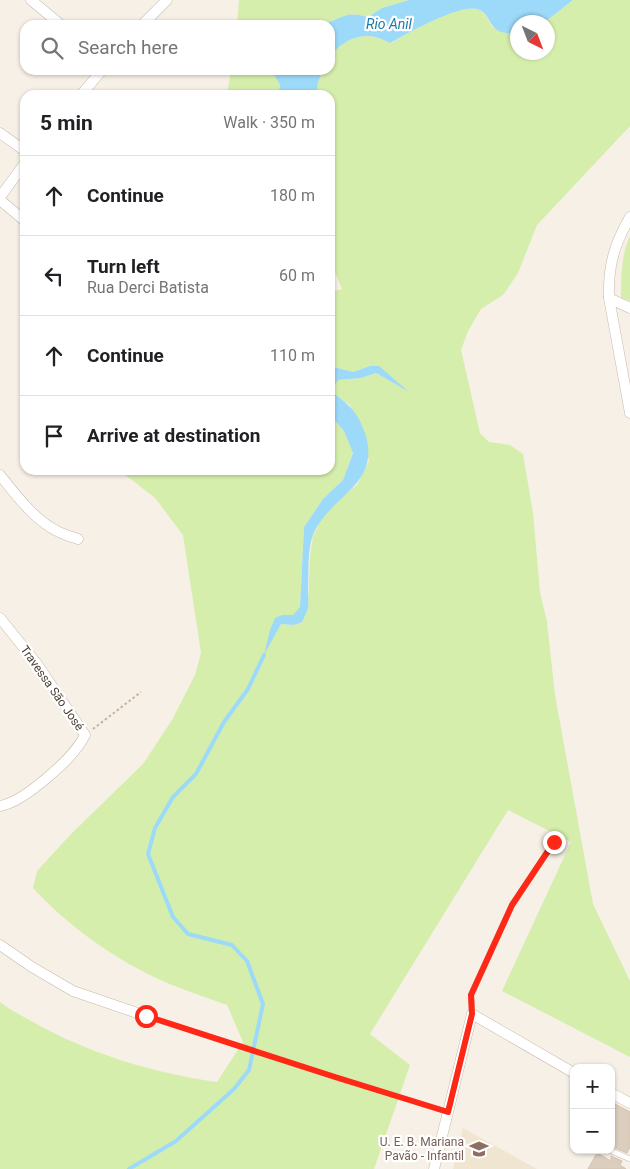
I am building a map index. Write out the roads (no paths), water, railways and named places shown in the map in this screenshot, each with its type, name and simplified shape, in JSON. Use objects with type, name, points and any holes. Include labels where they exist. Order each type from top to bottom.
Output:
[{"type":"street","points":[[33,0],[55,20]]},
{"type":"street","points":[[147,20],[167,0]]},
{"type":"street","points":[[85,90],[98,75]]},
{"type":"street","points":[[0,133],[20,148]]},
{"type":"street","points":[[20,171],[0,198],[20,216]]},
{"type":"street","points":[[630,217],[619,238],[612,259],[609,271],[608,298],[630,413]]},
{"type":"street","points":[[608,298],[630,308]]},
{"type":"street","points":[[0,475],[42,521],[59,532],[78,539]]},
{"type":"street","name":"Travessa São José","points":[[0,618],[37,664],[85,735],[73,753],[21,797],[9,804],[0,806]]},
{"type":"street","points":[[0,945],[32,967],[73,991],[146,1016]]},
{"type":"street","points":[[434,1169],[472,1014],[570,1071]]},
{"type":"street","points":[[615,1095],[630,1103]]},
{"type":"lane","points":[[472,1014],[471,995],[512,905],[554,842]]},
{"type":"lane","points":[[615,1153],[630,1159]]},
{"type":"water","name":"Rio Anil","points":[[409,0],[573,0],[554,15],[510,15],[510,33],[495,28],[483,12],[477,9],[469,9],[433,20],[390,43],[375,37],[362,36],[349,40],[335,52],[334,20],[353,14],[368,17],[382,8]]},
{"type":"water","points":[[274,75],[321,75],[317,90],[279,90],[280,85]]},
{"type":"water","points":[[370,366],[379,366],[409,392],[376,373],[361,378],[338,380],[335,384],[335,367],[353,372]]},
{"type":"water","points":[[335,395],[353,410],[362,426],[368,451],[366,466],[360,478],[321,521],[313,535],[309,555],[308,608],[302,622],[294,625],[281,624],[264,655],[275,618],[282,615],[293,615],[300,607],[304,527],[323,499],[343,480],[353,453],[344,431],[335,421]]},
{"type":"waterway","points":[[129,1169],[176,1141],[234,1089],[249,1070],[263,1004],[247,961],[232,945],[188,934],[173,917],[148,854],[155,828],[173,797],[196,774],[224,722],[248,689],[264,655]]},
{"type":"place","name":"U. E. B. Mariana Pavão - Infantil","points":[[479,1149]]}]
